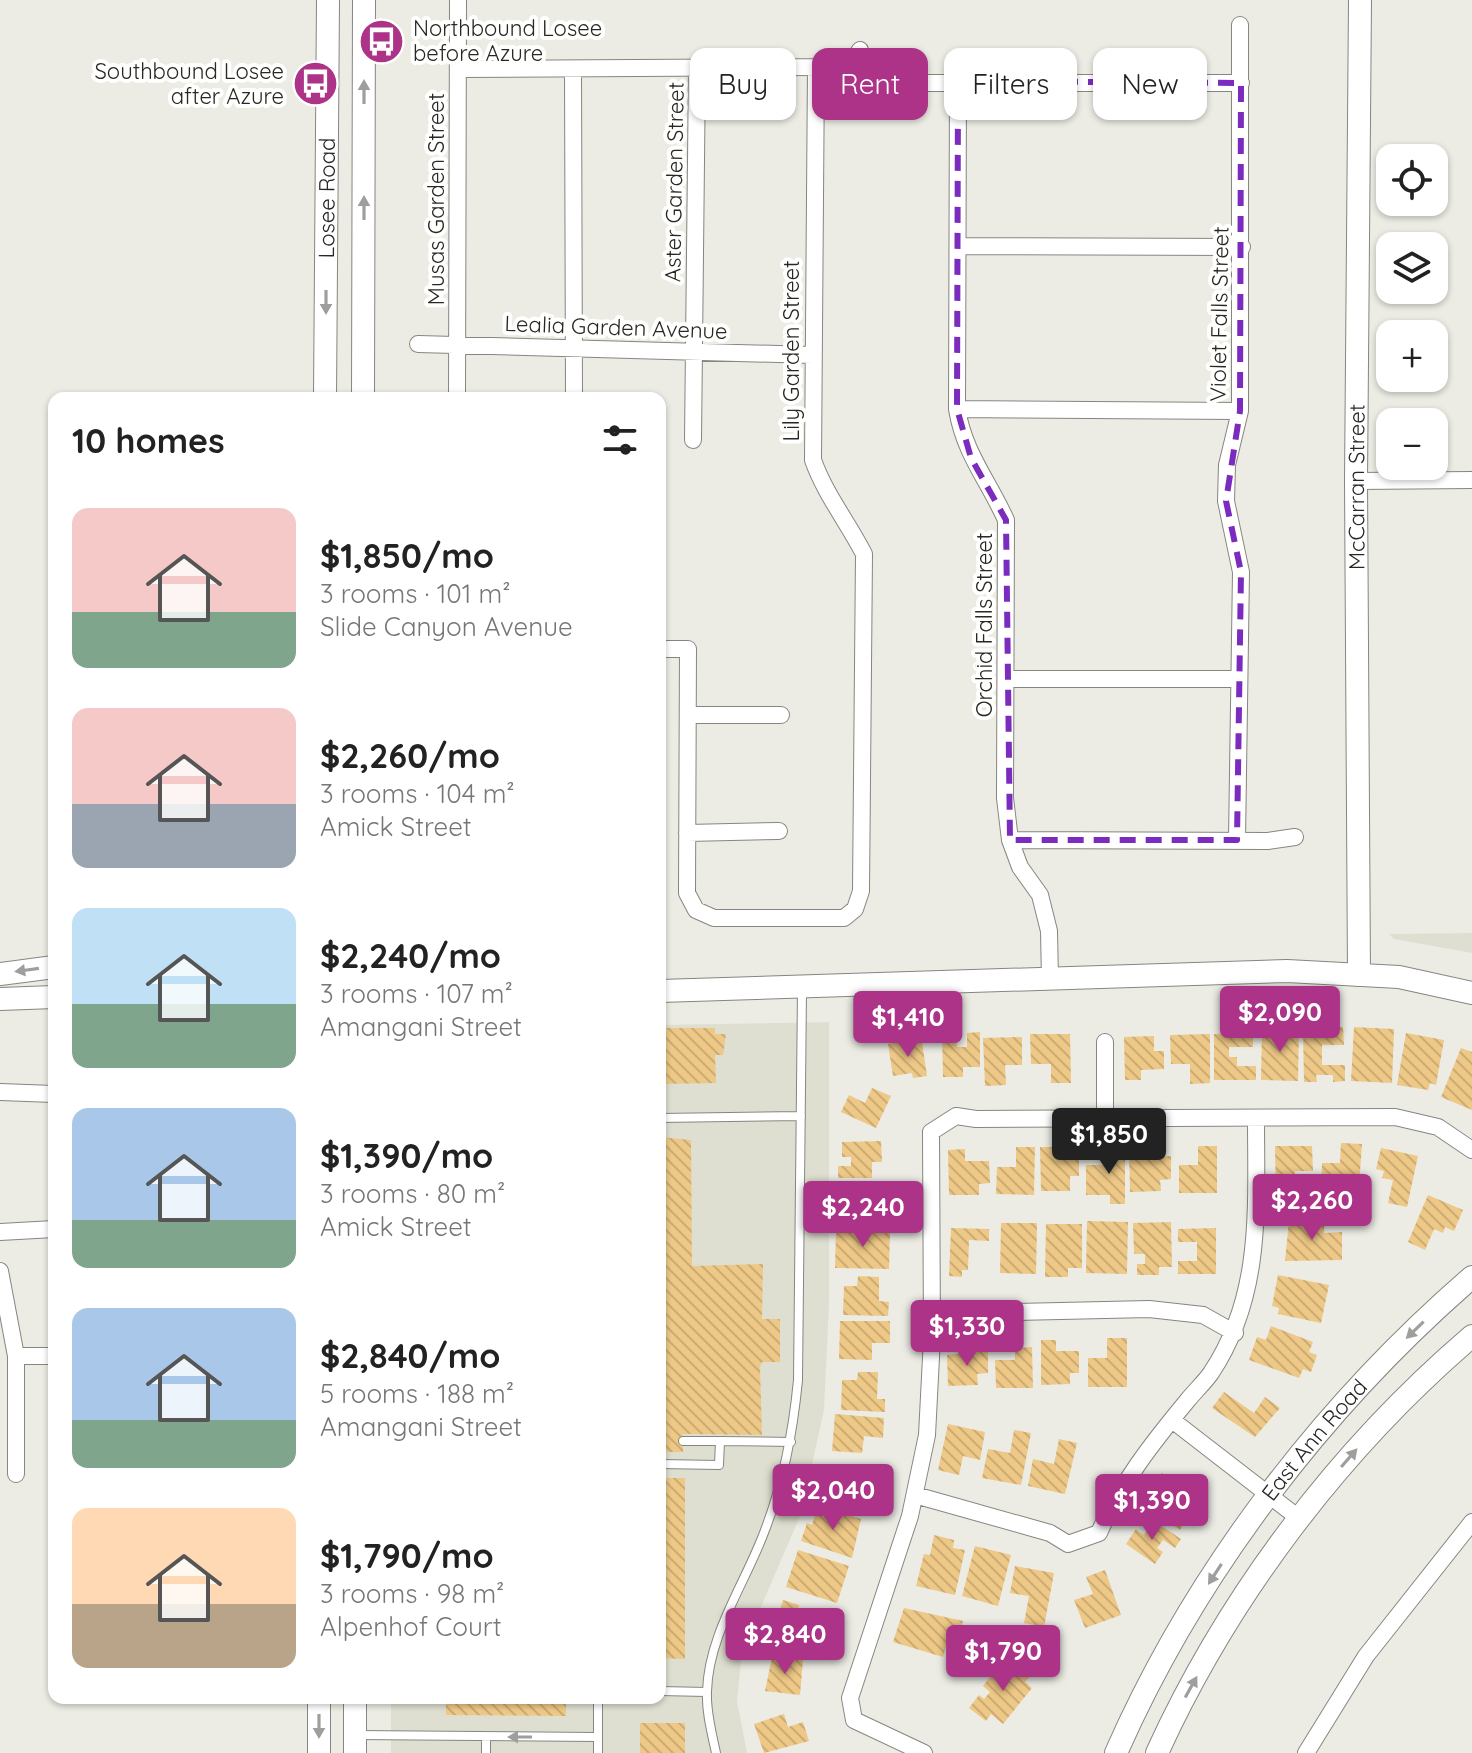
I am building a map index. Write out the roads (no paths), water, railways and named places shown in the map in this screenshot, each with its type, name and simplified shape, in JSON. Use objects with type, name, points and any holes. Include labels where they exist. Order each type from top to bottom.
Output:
[{"type":"main road","name":"Losee Road","points":[[325,392],[328,0]]},
{"type":"main road","name":"Losee Road","points":[[363,392],[364,0]]},
{"type":"main road","name":"McCarran Street","points":[[1359,975],[1356,481],[1360,0]]},
{"type":"main road","points":[[0,974],[48,968]]},
{"type":"main road","points":[[666,991],[802,989],[1246,972],[1422,980],[1472,993]]},
{"type":"main road","points":[[0,999],[48,997]]},
{"type":"main road","name":"East Ann Road","points":[[1116,1753],[1179,1631],[1270,1496],[1390,1355],[1472,1277]]},
{"type":"main road","name":"East Ann Road","points":[[1157,1753],[1228,1623],[1300,1519],[1370,1435],[1472,1336]]},
{"type":"main road","points":[[319,1704],[319,1753]]},
{"type":"main road","points":[[355,1704],[355,1744]]},
{"type":"street","name":"Musas Garden Street","points":[[457,392],[458,0]]},
{"type":"street","name":"Violet Falls Street","points":[[1237,840],[1237,679],[1241,572],[1226,501],[1227,465],[1240,411],[1240,25]]},
{"type":"street","points":[[458,69],[690,68]]},
{"type":"street","points":[[573,69],[574,392]]},
{"type":"street","points":[[1077,82],[1241,83]]},
{"type":"street","name":"Aster Garden Street","points":[[693,440],[696,120]]},
{"type":"street","name":"Lily Garden Street","points":[[687,833],[687,893],[696,910],[714,918],[844,918],[855,909],[861,891],[864,554],[845,518],[824,490],[813,460],[815,120]]},
{"type":"street","name":"Orchid Falls Street","points":[[958,120],[957,409],[971,458],[991,485],[1006,520],[1008,679],[1005,798],[1010,840],[1020,867],[1040,895],[1049,931],[1050,979]]},
{"type":"street","points":[[959,246],[1242,247]]},
{"type":"street","name":"Lealia Garden Avenue","points":[[418,344],[812,355]]},
{"type":"street","points":[[957,409],[1240,411]]},
{"type":"street","points":[[1356,481],[1472,480]]},
{"type":"street","points":[[666,649],[688,649],[687,833],[779,831]]},
{"type":"street","points":[[1008,679],[1237,679]]},
{"type":"street","points":[[688,715],[781,715]]},
{"type":"street","points":[[1010,840],[1295,837]]},
{"type":"street","points":[[1105,1042],[1105,1119]]},
{"type":"street","points":[[0,1092],[48,1094]]},
{"type":"street","points":[[924,1753],[867,1729],[854,1720],[850,1708],[853,1685],[915,1495],[931,1397],[931,1132],[949,1118],[1395,1117],[1438,1127],[1472,1150]]},
{"type":"street","points":[[915,1495],[1050,1533],[1068,1544],[1078,1543],[1099,1533],[1122,1487],[1209,1376],[1235,1333],[1249,1289],[1254,1259],[1256,1118]]},
{"type":"street","points":[[0,1232],[48,1229]]},
{"type":"street","points":[[0,1271],[16,1356],[16,1474]]},
{"type":"street","points":[[932,1314],[1149,1309],[1203,1315],[1235,1333]]},
{"type":"street","points":[[16,1356],[48,1356]]},
{"type":"street","points":[[1172,1420],[1300,1519]]},
{"type":"street","points":[[1306,1753],[1366,1656],[1472,1522]]},
{"type":"lane","points":[[716,1753],[707,1692],[712,1661],[737,1590],[764,1533],[791,1442],[798,1380],[802,989]]},
{"type":"lane","points":[[666,1118],[801,1116]]},
{"type":"lane","points":[[683,1441],[791,1442]]},
{"type":"lane","points":[[666,1464],[719,1465],[720,1441]]},
{"type":"lane","points":[[666,1691],[707,1692]]},
{"type":"lane","points":[[598,1704],[598,1753]]},
{"type":"lane","points":[[486,1737],[486,1753]]},
{"type":"lane","points":[[355,1744],[486,1737],[598,1737]]},
{"type":"place","name":"Northbound Losee before Azure","points":[[382,41]]},
{"type":"place","name":"Southbound Losee after Azure","points":[[315,84]]}]
